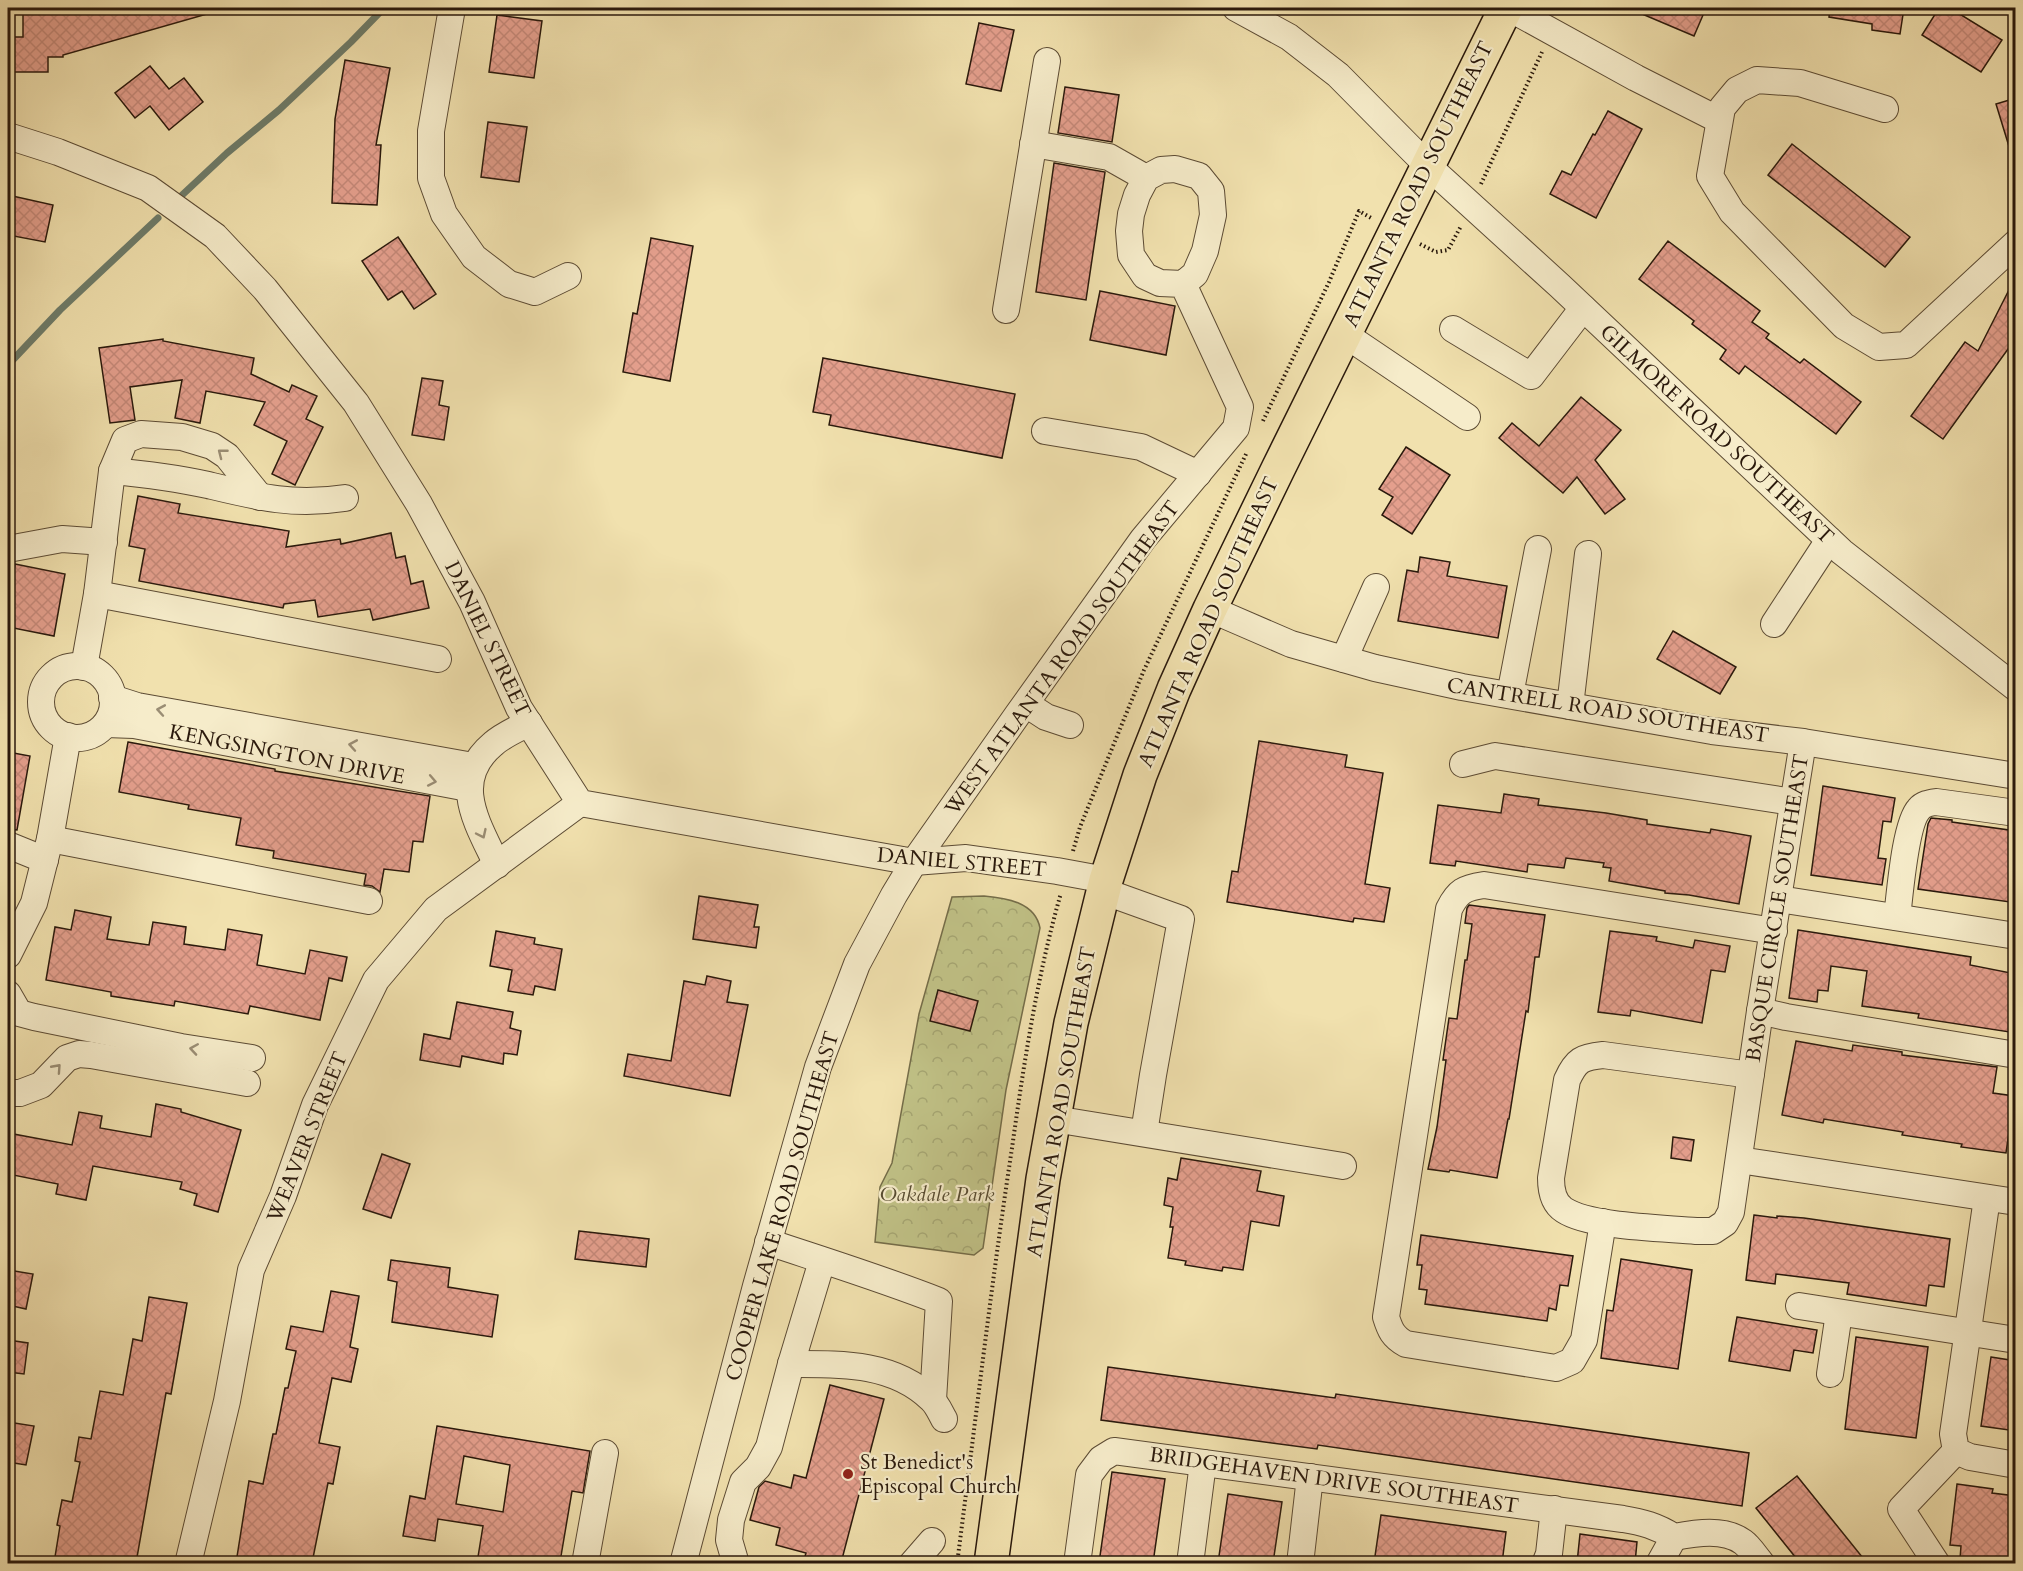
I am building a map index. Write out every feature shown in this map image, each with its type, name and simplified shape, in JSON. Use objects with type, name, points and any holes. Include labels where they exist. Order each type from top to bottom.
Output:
[{"type":"main road","name":"ATLANTA ROAD SOUTHEAST","points":[[991,1563],[1043,1179],[1071,1023],[1105,886],[1140,775],[1156,731],[1210,609],[1507,8]]},
{"type":"street","points":[[452,8],[430,131],[431,178],[444,214],[474,257],[509,284],[535,292],[568,276]]},
{"type":"street","name":"GILMORE ROAD SOUTHEAST","points":[[1236,8],[1289,37],[1338,75],[1428,166],[1583,308],[1829,540],[2016,688]]},
{"type":"street","points":[[1507,8],[1719,120]]},
{"type":"street","points":[[1005,310],[1047,61]]},
{"type":"street","points":[[1885,109],[1800,82],[1757,80],[1737,90],[1722,108],[1710,176],[1732,212],[1844,326],[1879,347],[1906,345],[2016,243]]},
{"type":"street","name":"DANIEL STREET","points":[[8,136],[58,152],[148,188],[215,236],[264,289],[356,403],[419,504],[472,602],[519,708],[580,803],[914,862],[966,858],[1057,871],[1105,886],[1182,919],[1144,1133]]},
{"type":"street","points":[[1033,144],[1109,157],[1146,178]]},
{"type":"street","points":[[1175,169],[1199,176],[1211,191],[1213,214],[1204,251],[1195,274],[1183,284],[1160,283],[1145,276],[1131,255],[1129,231],[1131,214],[1146,178],[1161,170],[1175,169]]},
{"type":"street","name":"WEST ATLANTA ROAD SOUTHEAST","points":[[914,862],[1143,539],[1236,428],[1240,407],[1183,284]]},
{"type":"street","points":[[1453,329],[1531,376],[1583,308]]},
{"type":"street","points":[[1344,334],[1467,417]]},
{"type":"street","points":[[1045,431],[1141,447],[1198,474]]},
{"type":"street","points":[[84,667],[97,594],[111,471],[125,440],[141,434],[182,438],[212,446],[227,456],[260,497]]},
{"type":"street","points":[[111,471],[164,477],[284,501],[318,502],[345,498]]},
{"type":"street","points":[[8,549],[62,539],[104,542]]},
{"type":"street","points":[[1774,624],[1829,540]]},
{"type":"street","points":[[1510,695],[1538,549]]},
{"type":"street","points":[[1570,706],[1588,554]]},
{"type":"street","points":[[1344,660],[1376,587]]},
{"type":"street","points":[[97,594],[438,658]]},
{"type":"street","name":"CANTRELL ROAD SOUTHEAST","points":[[1210,609],[1291,644],[1386,671],[1712,731],[1803,742],[2016,777]]},
{"type":"street","points":[[71,666],[84,667],[97,673],[104,679],[112,698],[111,712],[105,724],[91,735],[76,738],[61,734],[51,728],[42,713],[42,691],[48,681],[56,672],[71,666]]},
{"type":"street","name":"KENGSINGTON DRIVE","points":[[112,698],[470,777]]},
{"type":"street","points":[[1026,704],[1046,717],[1070,725]]},
{"type":"street","points":[[497,865],[476,820],[470,777],[493,744],[529,723]]},
{"type":"street","name":"KENGSINGTON DRIVE","points":[[105,724],[134,725],[470,777]]},
{"type":"street","points":[[8,955],[34,903],[47,850],[68,736]]},
{"type":"street","name":"BASQUE CIRCLE SOUTHEAST","points":[[1751,1075],[1603,1055],[1587,1057],[1573,1066],[1566,1080],[1551,1178],[1552,1193],[1562,1209],[1583,1219],[1603,1222],[1713,1231],[1725,1223],[1731,1212],[1803,742]]},
{"type":"street","points":[[1463,764],[1495,756],[1793,802]]},
{"type":"street","points":[[1897,917],[1911,824],[1923,805],[1936,802],[2016,813]]},
{"type":"street","name":"WEAVER STREET","points":[[188,1563],[227,1401],[251,1270],[283,1196],[315,1105],[376,980],[436,909],[580,803]]},
{"type":"street","points":[[8,845],[369,901]]},
{"type":"street","name":"COOPER LAKE ROAD SOUTHEAST","points":[[683,1563],[768,1242],[818,1067],[857,964],[914,862]]},
{"type":"street","points":[[1603,1222],[1584,1340],[1572,1361],[1556,1368],[1406,1344],[1395,1338],[1389,1329],[1386,1317],[1449,909],[1456,896],[1468,888],[1484,885],[1774,931]]},
{"type":"street","points":[[1779,899],[2016,936]]},
{"type":"street","points":[[8,994],[20,1013],[34,1017],[181,1047],[254,1051],[246,1091],[79,1054],[67,1058],[40,1085],[20,1093],[8,1093]]},
{"type":"street","points":[[1760,1011],[2016,1055]]},
{"type":"street","points":[[1054,1119],[1343,1166]]},
{"type":"street","points":[[1739,1160],[2016,1202]]},
{"type":"street","points":[[1956,1451],[1953,1434],[1987,1198]]},
{"type":"street","points":[[768,1242],[939,1300],[938,1409],[915,1386],[894,1375],[858,1365],[791,1364]]},
{"type":"street","points":[[736,1563],[729,1540],[731,1520],[743,1482],[758,1467],[769,1447],[822,1261]]},
{"type":"street","points":[[1799,1306],[2016,1340]]},
{"type":"street","points":[[1830,1374],[1839,1313]]},
{"type":"street","name":"BRIDGEHAVEN DRIVE SOUTHEAST","points":[[1077,1563],[1089,1475],[1101,1459],[1114,1451],[1647,1523],[1674,1537]]},
{"type":"street","points":[[1956,1451],[1970,1458],[2016,1465]]},
{"type":"street","points":[[1937,1563],[1901,1509],[1956,1451]]},
{"type":"street","points":[[585,1563],[605,1453]]},
{"type":"street","points":[[1190,1563],[1203,1463]]},
{"type":"street","points":[[1300,1563],[1310,1477]]},
{"type":"street","points":[[1545,1563],[1549,1554],[1554,1509]]},
{"type":"street","points":[[1659,1563],[1674,1537],[1706,1532],[1743,1542],[1762,1563]]},
{"type":"street","points":[[912,1563],[932,1541]]},
{"type":"path","points":[[957,1563],[1006,1184],[1025,1059],[1052,924]]},
{"type":"green space","name":"Oakdale Park","points":[[984,896],[1010,900],[1026,907],[1037,919],[1040,928],[1006,1090],[983,1248],[974,1255],[875,1242],[880,1187],[892,1163],[919,1014],[952,897]]},
{"type":"building","points":[[213,8],[214,12],[63,55],[63,57],[48,57],[48,72],[8,72],[8,37],[23,37],[23,9]]},
{"type":"building","points":[[1628,8],[1706,8],[1694,36]]},
{"type":"building","points":[[1830,8],[1904,8],[1900,34],[1872,30],[1872,24],[1829,17]]},
{"type":"building","points":[[1939,8],[1950,8],[2002,40],[1981,72],[1922,35]]},
{"type":"building","points":[[497,15],[542,21],[534,78],[489,72]]},
{"type":"building","points":[[979,23],[1014,30],[1001,91],[966,84]]},
{"type":"building","points":[[345,60],[390,68],[376,145],[381,145],[377,205],[332,203],[335,119]]},
{"type":"building","points":[[150,66],[169,89],[184,78],[203,102],[169,130],[150,106],[135,118],[115,93]]},
{"type":"building","points":[[1065,87],[1119,95],[1112,142],[1058,133]]},
{"type":"building","points":[[2016,98],[2016,153],[2011,153],[1996,104]]},
{"type":"building","points":[[1608,111],[1642,129],[1596,218],[1550,194],[1562,171],[1571,175]]},
{"type":"building","points":[[488,122],[527,127],[519,182],[481,177]]},
{"type":"building","points":[[1792,144],[1910,237],[1885,267],[1768,175]]},
{"type":"building","points":[[1054,163],[1105,172],[1086,300],[1036,292]]},
{"type":"building","points":[[8,195],[53,205],[45,242],[8,235]]},
{"type":"building","points":[[398,237],[436,294],[414,309],[402,291],[388,300],[362,261]]},
{"type":"building","points":[[651,238],[693,246],[670,381],[623,372],[633,313],[637,314]]},
{"type":"building","points":[[1668,241],[1760,311],[1752,322],[1769,334],[1766,338],[1800,363],[1804,359],[1861,402],[1836,434],[1745,366],[1739,374],[1720,359],[1726,350],[1692,324],[1694,321],[1639,279]]},
{"type":"building","points":[[2016,276],[2016,338],[1943,439],[1911,416],[1965,342],[1978,351]]},
{"type":"building","points":[[1100,291],[1175,306],[1166,355],[1090,340]]},
{"type":"building","points":[[163,339],[163,341],[254,358],[251,374],[289,392],[292,385],[317,396],[306,419],[323,427],[295,485],[272,474],[287,441],[254,425],[265,402],[206,391],[200,423],[175,418],[182,380],[130,387],[135,420],[110,423],[99,348]]},
{"type":"building","points":[[823,358],[1015,394],[1002,458],[829,425],[831,415],[813,412]]},
{"type":"building","points":[[422,378],[443,381],[439,405],[449,407],[444,440],[412,435]]},
{"type":"building","points":[[1581,397],[1621,430],[1595,460],[1625,499],[1605,514],[1577,477],[1563,493],[1499,438],[1512,423],[1539,446]]},
{"type":"building","points":[[1406,447],[1450,475],[1412,534],[1382,515],[1393,497],[1379,489]]},
{"type":"building","points":[[138,496],[180,504],[178,513],[289,531],[286,547],[340,539],[341,544],[391,533],[396,558],[405,556],[411,584],[423,581],[429,608],[373,620],[370,609],[318,617],[315,600],[284,604],[283,608],[139,581],[145,549],[129,546]]},
{"type":"building","points":[[1420,557],[1450,562],[1447,576],[1507,586],[1498,638],[1398,621],[1407,570],[1418,572]]},
{"type":"building","points":[[15,564],[65,574],[54,636],[8,627],[8,604]]},
{"type":"building","points":[[1673,631],[1736,667],[1720,694],[1657,659]]},
{"type":"building","points":[[1259,741],[1347,755],[1345,767],[1383,773],[1365,884],[1390,888],[1384,922],[1354,918],[1353,922],[1227,902],[1232,871],[1238,872]]},
{"type":"building","points":[[128,742],[275,769],[275,771],[430,796],[423,842],[413,841],[409,872],[384,869],[380,892],[372,886],[364,885],[366,874],[273,858],[274,851],[236,845],[241,818],[188,809],[189,805],[119,792]]},
{"type":"building","points":[[8,752],[30,756],[17,830],[8,829]]},
{"type":"building","points":[[1823,786],[1895,798],[1891,822],[1883,821],[1878,858],[1886,859],[1882,885],[1811,875]]},
{"type":"building","points":[[1504,794],[1539,799],[1538,805],[1647,820],[1647,824],[1710,833],[1711,829],[1751,836],[1739,904],[1665,893],[1665,891],[1609,881],[1611,868],[1603,867],[1604,863],[1566,858],[1564,868],[1528,864],[1527,872],[1456,861],[1455,866],[1430,863],[1438,805],[1501,813]]},
{"type":"building","points":[[1931,818],[2016,831],[2016,861],[2010,902],[1918,889],[1928,824]]},
{"type":"building","points":[[699,896],[758,905],[754,927],[759,927],[756,948],[693,939]]},
{"type":"building","points":[[1469,905],[1545,915],[1539,957],[1535,957],[1528,1012],[1526,1011],[1497,1178],[1450,1170],[1449,1172],[1428,1169],[1437,1127],[1449,1018],[1457,1019],[1465,960],[1467,960],[1472,924],[1465,923]]},
{"type":"building","points":[[75,910],[111,917],[107,939],[149,945],[153,922],[186,927],[184,944],[225,950],[228,929],[262,935],[257,965],[305,974],[310,950],[347,957],[342,981],[329,978],[320,1020],[250,1006],[248,1014],[175,1001],[174,1006],[111,996],[111,992],[46,980],[55,927],[71,930]]},
{"type":"building","points":[[1798,930],[1971,957],[1970,965],[2016,974],[2016,1033],[1918,1018],[1919,1014],[1862,1006],[1867,971],[1831,966],[1828,991],[1818,990],[1817,1002],[1789,998]]},
{"type":"building","points":[[496,931],[535,938],[534,944],[562,949],[555,990],[535,986],[533,995],[508,991],[512,970],[490,966]]},
{"type":"building","points":[[1610,931],[1657,937],[1656,941],[1693,948],[1695,940],[1730,946],[1725,972],[1711,970],[1702,1023],[1631,1010],[1630,1016],[1598,1012]]},
{"type":"building","points":[[707,976],[731,981],[727,1002],[748,1005],[730,1096],[624,1076],[628,1054],[671,1061],[684,981],[705,985]]},
{"type":"building","points":[[938,990],[978,1001],[970,1031],[930,1021]]},
{"type":"building","points":[[457,1002],[513,1012],[510,1028],[521,1031],[517,1055],[504,1053],[503,1064],[462,1056],[460,1067],[420,1060],[424,1034],[450,1039]]},
{"type":"building","points":[[1796,1041],[1852,1051],[1853,1045],[1902,1052],[1902,1055],[1997,1067],[1993,1093],[2014,1096],[2006,1153],[1902,1135],[1903,1132],[1824,1119],[1823,1123],[1782,1115]]},
{"type":"building","points":[[156,1104],[181,1109],[181,1112],[241,1130],[218,1212],[194,1205],[197,1194],[180,1189],[182,1182],[93,1166],[86,1200],[56,1194],[58,1184],[8,1174],[8,1133],[72,1145],[79,1112],[102,1116],[100,1128],[151,1137]]},
{"type":"building","points":[[1673,1137],[1694,1140],[1691,1161],[1671,1158]]},
{"type":"building","points":[[382,1154],[410,1164],[391,1218],[363,1209]]},
{"type":"building","points":[[1181,1158],[1261,1171],[1257,1191],[1284,1196],[1279,1226],[1251,1221],[1243,1270],[1223,1267],[1222,1271],[1185,1265],[1186,1261],[1168,1258],[1173,1227],[1170,1227],[1173,1207],[1164,1205],[1168,1178],[1177,1180]]},
{"type":"building","points":[[1754,1215],[1804,1218],[1950,1239],[1944,1287],[1929,1285],[1926,1306],[1847,1294],[1849,1283],[1776,1274],[1775,1284],[1746,1280]]},
{"type":"building","points":[[579,1231],[649,1239],[646,1267],[575,1259]]},
{"type":"building","points":[[1421,1235],[1573,1256],[1568,1286],[1560,1285],[1556,1310],[1549,1308],[1547,1321],[1425,1304],[1427,1290],[1419,1289],[1422,1265],[1417,1265]]},
{"type":"building","points":[[1621,1259],[1692,1270],[1678,1369],[1601,1358],[1607,1310],[1613,1311]]},
{"type":"building","points":[[391,1260],[450,1268],[448,1287],[498,1295],[492,1337],[392,1322],[397,1282],[388,1280]]},
{"type":"building","points":[[8,1270],[33,1274],[26,1309],[8,1305]]},
{"type":"building","points":[[331,1291],[359,1296],[350,1347],[358,1349],[351,1382],[332,1378],[319,1443],[340,1447],[333,1484],[328,1483],[312,1563],[236,1563],[249,1481],[263,1484],[273,1434],[276,1434],[285,1388],[288,1388],[296,1351],[286,1349],[291,1326],[323,1332]]},
{"type":"building","points":[[149,1297],[187,1303],[171,1394],[166,1393],[136,1563],[54,1563],[60,1526],[57,1525],[62,1500],[72,1502],[80,1462],[75,1461],[79,1437],[91,1439],[100,1391],[123,1395],[133,1339],[142,1341]]},
{"type":"building","points":[[1737,1317],[1817,1330],[1813,1353],[1794,1350],[1790,1371],[1729,1361]]},
{"type":"building","points":[[1856,1337],[1928,1347],[1916,1438],[1845,1429]]},
{"type":"building","points":[[8,1340],[28,1343],[24,1374],[8,1372]]},
{"type":"building","points":[[1991,1357],[2016,1361],[2016,1431],[1981,1426]]},
{"type":"building","points":[[1108,1367],[1335,1398],[1336,1394],[1749,1453],[1742,1506],[1318,1445],[1317,1449],[1101,1420]]},
{"type":"building","name":"St Benedict's Episcopal Church","points":[[830,1385],[884,1399],[841,1563],[803,1563],[806,1553],[776,1545],[780,1528],[750,1520],[759,1487],[765,1481],[791,1488],[794,1475],[806,1478]]},
{"type":"building","points":[[8,1422],[34,1426],[26,1465],[8,1462]]},
{"type":"building","points":[[437,1426],[590,1451],[583,1493],[572,1491],[560,1562],[542,1559],[541,1563],[477,1563],[483,1526],[438,1519],[435,1541],[403,1536],[410,1496],[425,1499]],"holes":[[[464,1456],[510,1465],[503,1512],[456,1504]]]},
{"type":"building","points":[[1112,1472],[1165,1479],[1153,1563],[1099,1563]]},
{"type":"building","points":[[1797,1476],[1867,1563],[1800,1563],[1756,1508]]},
{"type":"building","points":[[1957,1484],[1993,1489],[1992,1493],[2016,1496],[2016,1563],[1960,1559],[1961,1546],[1950,1545]]},
{"type":"building","points":[[1228,1494],[1282,1502],[1273,1563],[1218,1563]]},
{"type":"building","points":[[1381,1515],[1506,1532],[1502,1563],[1374,1563]]},
{"type":"building","points":[[1580,1534],[1637,1542],[1635,1563],[1577,1563]]},
{"type":"waterway","points":[[180,197],[227,153],[279,110],[384,8]]},
{"type":"waterway","points":[[8,365],[60,310],[158,218]]},
{"type":"place","name":"St Benedict's Episcopal Church","points":[[848,1474]]}]
